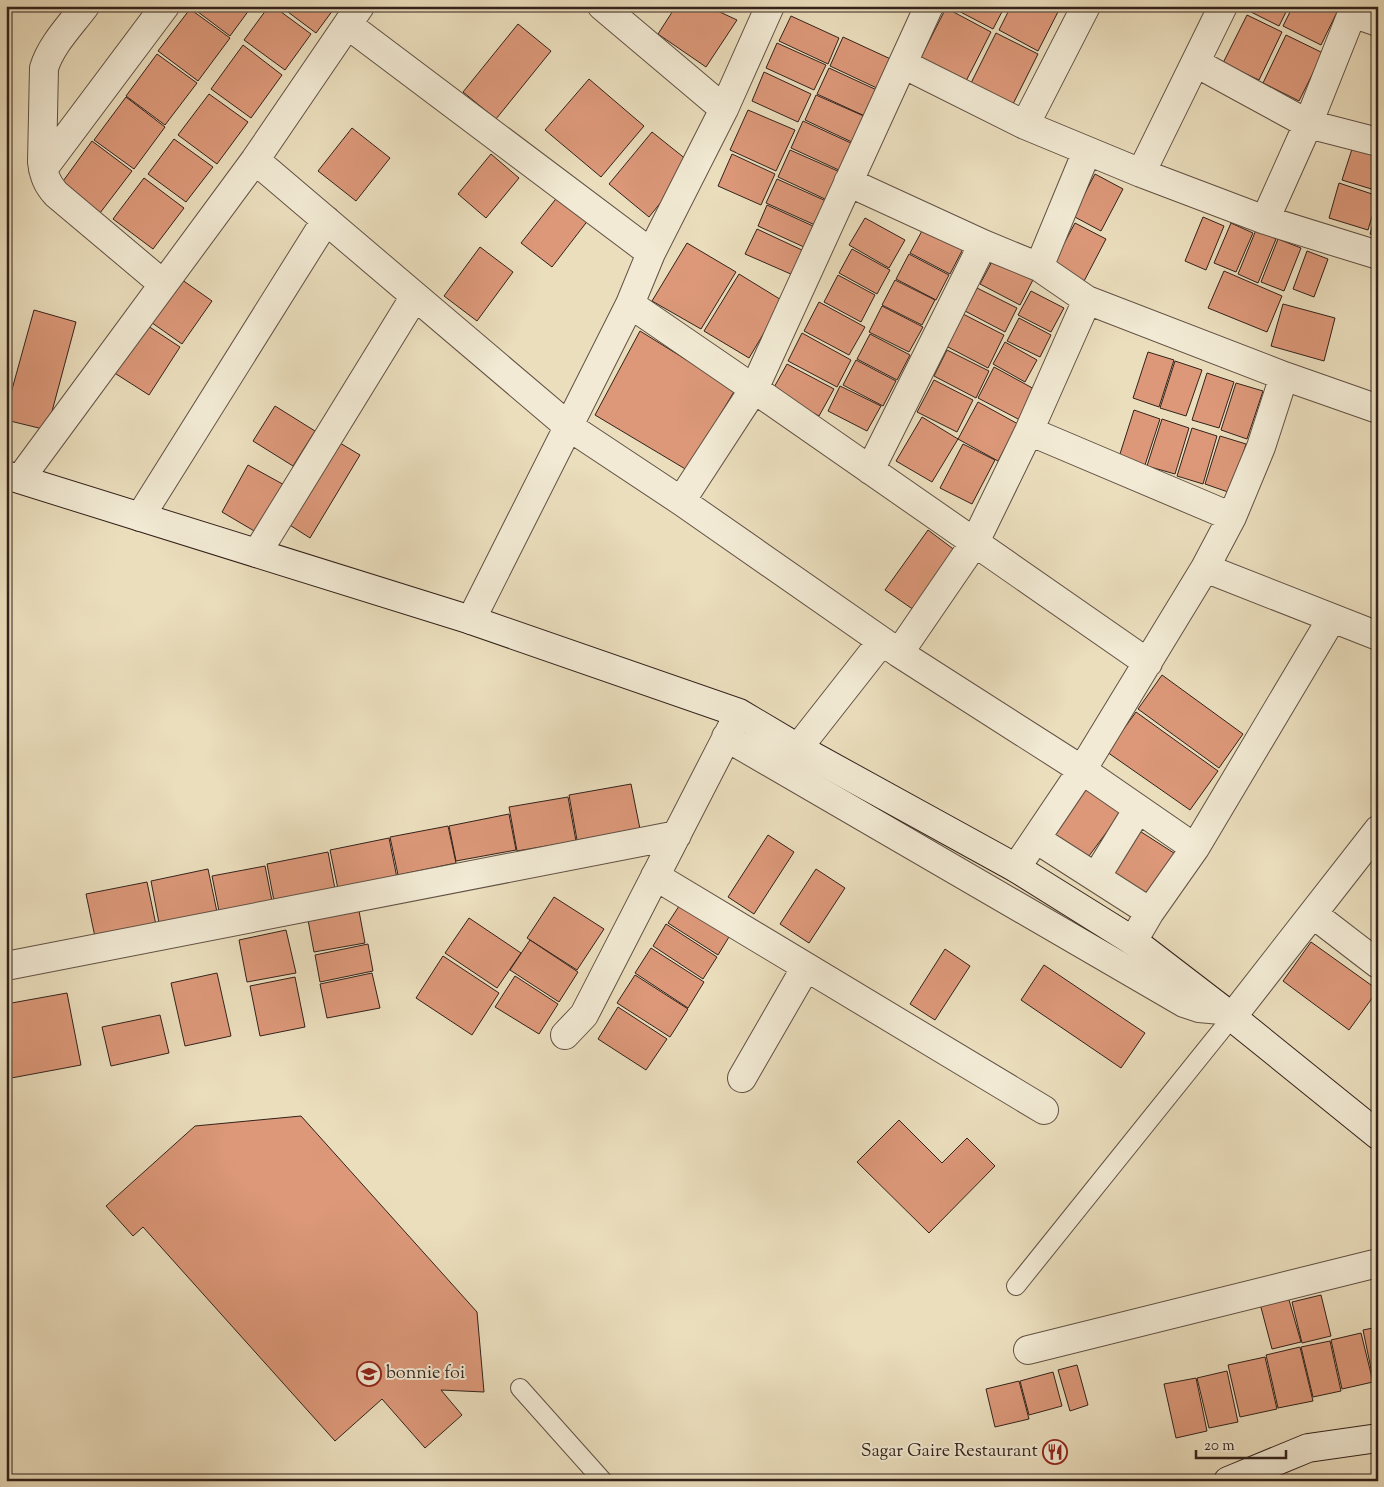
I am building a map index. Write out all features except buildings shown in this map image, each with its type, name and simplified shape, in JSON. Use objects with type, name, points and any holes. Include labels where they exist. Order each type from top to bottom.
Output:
[{"type":"street","points":[[85,6],[53,48],[44,68],[42,162],[44,175],[49,186],[56,194],[163,284]]},
{"type":"street","points":[[43,168],[165,6]]},
{"type":"street","points":[[602,6],[724,109]]},
{"type":"street","points":[[471,620],[630,304],[651,253],[724,109],[770,6]]},
{"type":"street","points":[[681,501],[754,389],[929,6]]},
{"type":"street","points":[[1025,125],[1086,6]]},
{"type":"street","points":[[1141,174],[1223,6]]},
{"type":"street","points":[[1264,220],[1308,124],[1354,10],[1378,22]]},
{"type":"street","points":[[651,253],[354,15],[255,160],[163,284],[13,477],[471,620],[739,713],[798,748],[1016,868],[1133,941],[1378,1135]]},
{"type":"street","points":[[1196,63],[1308,124],[1378,142]]},
{"type":"street","points":[[903,64],[1025,125],[1141,174],[1264,220],[1378,255]]},
{"type":"street","points":[[1039,267],[1087,151]]},
{"type":"street","points":[[255,160],[568,426],[681,501],[890,647],[1082,770],[1195,848]]},
{"type":"street","points":[[848,182],[983,244],[1039,267],[1087,300],[1284,376],[1378,409]]},
{"type":"street","points":[[140,517],[326,220]]},
{"type":"street","points":[[870,470],[983,244]]},
{"type":"street","points":[[257,553],[415,296]]},
{"type":"street","points":[[798,748],[890,647],[975,542],[1029,432],[1087,300]]},
{"type":"street","points":[[630,304],[1148,663]]},
{"type":"street","points":[[1016,868],[1082,770],[1205,568],[1232,517],[1261,447],[1284,376]]},
{"type":"street","points":[[1029,432],[1232,517]]},
{"type":"street","points":[[1205,568],[1378,636]]},
{"type":"street","points":[[1133,941],[1150,912],[1195,848],[1332,618]]},
{"type":"street","points":[[565,1035],[584,1016],[739,713]]},
{"type":"street","points":[[726,738],[1184,1003],[1226,1014]]},
{"type":"street","points":[[1096,877],[1138,809]]},
{"type":"street","points":[[1226,1014],[1313,914],[1378,830]]},
{"type":"street","points":[[6,966],[677,835]]},
{"type":"street","points":[[1036,839],[1150,912]]},
{"type":"street","points":[[655,876],[1044,1110]]},
{"type":"street","points":[[1313,914],[1378,964]]},
{"type":"street","points":[[742,1078],[806,967]]},
{"type":"street","points":[[1028,1350],[1378,1263]]},
{"type":"street","points":[[1228,1481],[1308,1448],[1378,1438]]},
{"type":"lane","points":[[1016,1286],[1226,1014]]},
{"type":"lane","points":[[520,1388],[603,1481]]},
{"type":"place","name":"bonnie foi","points":[[369,1374]]},
{"type":"place","name":"Sagar Gaire Restaurant","points":[[1055,1452]]}]
